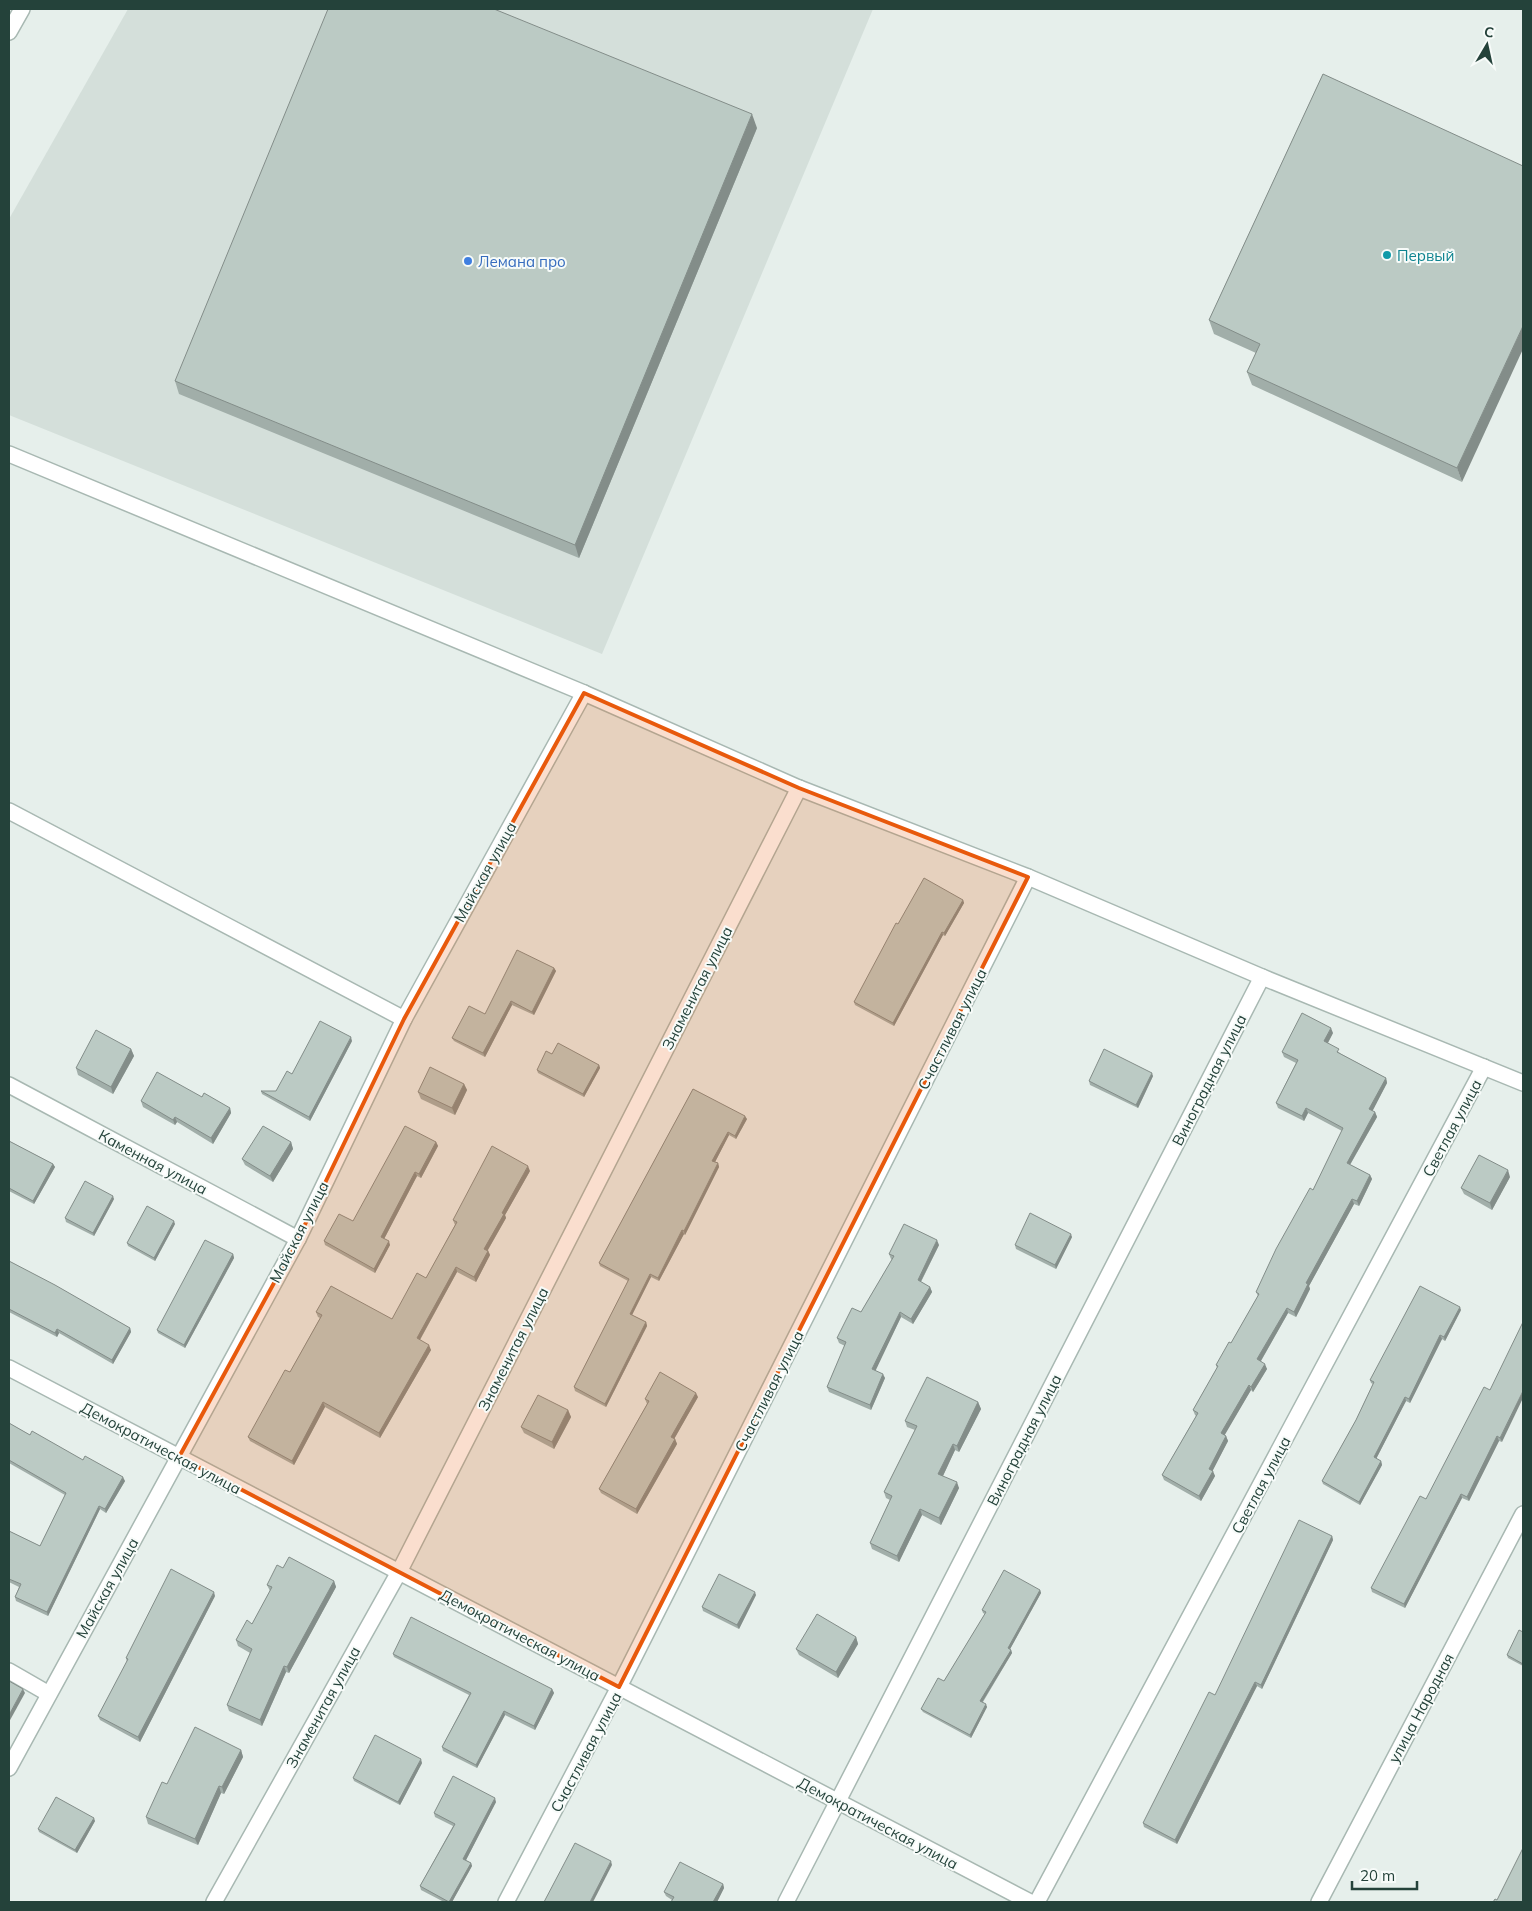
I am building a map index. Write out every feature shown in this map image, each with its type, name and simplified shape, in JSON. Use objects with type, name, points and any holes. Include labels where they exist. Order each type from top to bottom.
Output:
[{"type":"street","points":[[9,32],[22,9]]},
{"type":"street","points":[[9,454],[584,693],[799,788],[1028,877],[1262,977],[1523,1083]]},
{"type":"street","name":"Майская улица","points":[[9,1768],[298,1239],[404,1019],[584,693]]},
{"type":"street","name":"Знаменитая улица","points":[[214,1902],[398,1572],[799,788]]},
{"type":"street","points":[[9,811],[404,1019]]},
{"type":"street","name":"Счастливая улица","points":[[506,1902],[620,1688],[1028,877]]},
{"type":"street","name":"Виноградная улица","points":[[786,1902],[1262,977]]},
{"type":"street","name":"Светлая улица","points":[[1037,1902],[1484,1067]]},
{"type":"street","name":"Каменная улица","points":[[9,1085],[298,1239]]},
{"type":"street","name":"Демократическая улица","points":[[9,1368],[1030,1902]]},
{"type":"street","name":"улица Народная","points":[[1319,1902],[1523,1514]]},
{"type":"street","points":[[9,1671],[49,1694]]},
{"type":"highlighted area","points":[[584,693],[799,788],[1028,877],[619,1687],[179,1457],[298,1239],[404,1019]]},
{"type":"shaded area","points":[[128,9],[873,9],[602,654],[9,415],[9,219]]},
{"type":"building","name":"Лемана про","points":[[328,9],[494,9],[752,114],[575,545],[175,381]]},
{"type":"building","name":"Первый","points":[[1323,74],[1523,166],[1523,326],[1457,468],[1247,372],[1260,344],[1209,320]]},
{"type":"building","points":[[924,878],[963,900],[944,933],[942,932],[893,1023],[854,1002],[896,923],[898,924]]},
{"type":"building","points":[[517,950],[554,968],[532,1012],[511,1001],[483,1053],[452,1038],[469,1006],[485,1014]]},
{"type":"building","points":[[1302,1013],[1331,1028],[1324,1041],[1339,1049],[1337,1052],[1386,1078],[1369,1109],[1375,1112],[1347,1163],[1370,1175],[1357,1201],[1352,1199],[1306,1283],[1308,1284],[1294,1312],[1287,1308],[1257,1359],[1265,1364],[1251,1387],[1249,1385],[1221,1433],[1226,1436],[1209,1469],[1213,1471],[1199,1496],[1162,1475],[1198,1413],[1193,1410],[1218,1366],[1216,1365],[1259,1294],[1256,1292],[1276,1249],[1310,1188],[1313,1190],[1343,1128],[1306,1108],[1302,1116],[1276,1103],[1298,1060],[1282,1052]]},
{"type":"building","points":[[320,1021],[351,1037],[309,1117],[261,1091],[276,1091],[287,1071],[292,1074]]},
{"type":"building","points":[[96,1030],[131,1049],[111,1087],[76,1068]]},
{"type":"building","points":[[558,1043],[599,1065],[583,1094],[537,1070],[546,1051],[552,1054]]},
{"type":"building","points":[[1104,1049],[1152,1073],[1136,1105],[1089,1081]]},
{"type":"building","points":[[430,1067],[464,1084],[452,1108],[418,1092]]},
{"type":"building","points":[[157,1072],[202,1097],[204,1093],[230,1108],[211,1138],[175,1117],[173,1120],[141,1101]]},
{"type":"building","points":[[693,1089],[745,1116],[735,1136],[728,1132],[712,1161],[718,1163],[684,1231],[682,1230],[658,1278],[650,1274],[630,1314],[646,1322],[605,1404],[574,1387],[629,1279],[599,1263]]},
{"type":"building","points":[[263,1126],[291,1142],[270,1176],[242,1159]]},
{"type":"building","points":[[405,1126],[436,1142],[419,1174],[415,1172],[381,1237],[389,1241],[374,1269],[324,1241],[339,1214],[353,1221]]},
{"type":"building","points":[[9,1141],[53,1164],[33,1201],[9,1188]]},
{"type":"building","points":[[492,1146],[528,1166],[484,1249],[488,1251],[474,1277],[456,1267],[417,1338],[429,1345],[379,1433],[323,1402],[292,1461],[248,1437],[285,1370],[290,1372],[322,1315],[316,1312],[331,1286],[392,1319],[417,1273],[426,1278],[457,1222],[453,1220]]},
{"type":"building","points":[[1479,1155],[1508,1170],[1490,1203],[1461,1188]]},
{"type":"building","points":[[85,1181],[113,1196],[93,1233],[65,1218]]},
{"type":"building","points":[[147,1206],[174,1221],[154,1258],[127,1243]]},
{"type":"building","points":[[1030,1213],[1071,1234],[1055,1265],[1015,1245]]},
{"type":"building","points":[[904,1224],[937,1240],[918,1280],[930,1287],[911,1319],[900,1312],[872,1369],[883,1374],[870,1405],[827,1387],[846,1342],[837,1338],[852,1308],[861,1312],[894,1256],[889,1254]]},
{"type":"building","points":[[205,1240],[233,1254],[184,1345],[157,1330]]},
{"type":"building","points":[[9,1261],[130,1328],[112,1360],[57,1329],[55,1333],[9,1309]]},
{"type":"building","points":[[1420,1286],[1460,1307],[1444,1337],[1440,1335],[1409,1399],[1405,1397],[1374,1457],[1381,1461],[1359,1502],[1322,1481],[1356,1420],[1374,1382],[1370,1380]]},
{"type":"building","points":[[1523,1322],[1523,1391],[1500,1438],[1497,1436],[1467,1497],[1461,1494],[1404,1604],[1371,1588],[1420,1496],[1426,1499],[1484,1387],[1490,1390]]},
{"type":"building","points":[[660,1372],[696,1393],[671,1437],[675,1439],[636,1509],[599,1489],[649,1401],[645,1399]]},
{"type":"building","points":[[927,1377],[978,1402],[957,1446],[953,1444],[938,1474],[957,1482],[939,1518],[920,1509],[897,1556],[870,1543],[892,1496],[884,1492],[917,1426],[905,1421]]},
{"type":"building","points":[[538,1395],[568,1410],[552,1442],[521,1427]]},
{"type":"building","points":[[9,1423],[30,1435],[32,1431],[83,1460],[85,1456],[123,1477],[105,1509],[99,1506],[47,1612],[15,1597],[21,1584],[9,1579],[9,1531],[40,1546],[66,1493],[9,1460]]},
{"type":"building","points":[[1299,1520],[1332,1536],[1261,1685],[1255,1682],[1175,1840],[1143,1823],[1209,1692],[1215,1695]]},
{"type":"building","points":[[289,1557],[334,1581],[287,1667],[284,1666],[260,1720],[227,1705],[252,1649],[236,1640],[247,1620],[252,1624],[272,1587],[267,1585],[277,1565],[283,1568]]},
{"type":"building","points":[[171,1569],[214,1592],[138,1737],[98,1716],[128,1659],[126,1658]]},
{"type":"building","points":[[1004,1570],[1040,1590],[1008,1648],[1011,1650],[980,1701],[986,1704],[970,1735],[921,1709],[938,1678],[944,1681],[986,1612],[982,1610]]},
{"type":"building","points":[[719,1574],[755,1592],[737,1625],[702,1607]]},
{"type":"building","points":[[817,1614],[856,1637],[836,1672],[796,1649]]},
{"type":"building","points":[[411,1617],[552,1689],[534,1726],[504,1711],[476,1765],[442,1747],[471,1693],[393,1654]]},
{"type":"building","points":[[1519,1630],[1523,1632],[1523,1664],[1507,1655]]},
{"type":"building","points":[[9,1681],[23,1689],[9,1715]]},
{"type":"building","points":[[195,1727],[241,1750],[222,1787],[219,1786],[195,1839],[146,1817],[162,1782],[167,1784]]},
{"type":"building","points":[[375,1735],[421,1759],[398,1802],[353,1778]]},
{"type":"building","points":[[453,1776],[495,1798],[463,1859],[471,1863],[449,1902],[420,1886],[455,1824],[434,1813]]},
{"type":"building","points":[[56,1797],[94,1818],[75,1850],[38,1829]]},
{"type":"building","points":[[575,1843],[611,1861],[590,1902],[544,1902]]},
{"type":"building","points":[[1523,1848],[1523,1902],[1493,1902],[1495,1899],[1497,1900]]},
{"type":"building","points":[[680,1862],[723,1884],[713,1902],[671,1902],[674,1897],[664,1892]]},
{"type":"place","name":"Первый","points":[[1387,255]]},
{"type":"place","name":"Лемана про","points":[[468,261]]}]
